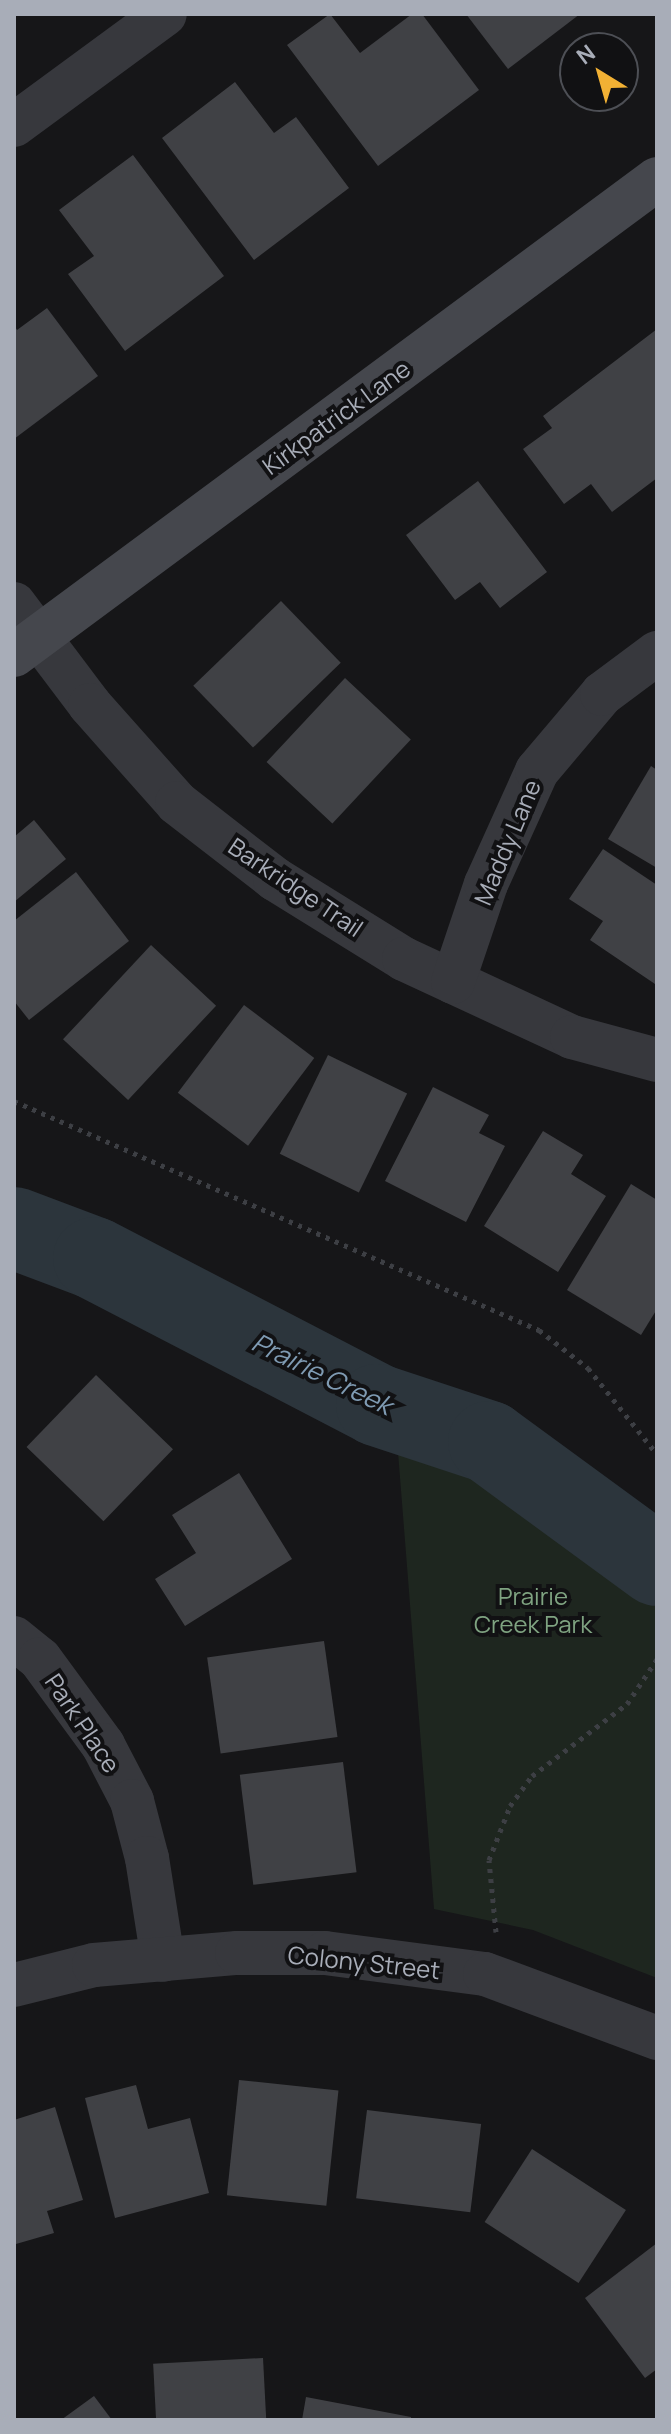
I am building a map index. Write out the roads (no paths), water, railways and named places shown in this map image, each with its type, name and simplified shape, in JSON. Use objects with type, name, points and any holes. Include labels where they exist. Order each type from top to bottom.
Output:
[{"type":"street","points":[[14,125],[165,14]]},
{"type":"street","name":"Kirkpatrick Lane","points":[[22,632],[657,179]]},
{"type":"street","name":"Barkridge Trail","points":[[22,632],[177,803],[275,879],[404,959],[572,1037],[657,1060]]},
{"type":"street","name":"Maddy Lane","points":[[453,982],[486,884],[537,771],[602,694],[657,653]]},
{"type":"street","name":"Park Place","points":[[14,1638],[40,1659],[103,1745],[132,1801],[147,1858],[163,1960]]},
{"type":"street","name":"Colony Street","points":[[14,1985],[94,1965],[237,1953],[325,1953],[485,1974],[657,2038]]},
{"type":"waterway","name":"Prairie Creek","points":[[14,1228],[94,1258],[377,1405],[489,1442],[657,1565]]},
{"type":"park label","name":"Prairie Creek Park","points":[[533,1610]]}]
